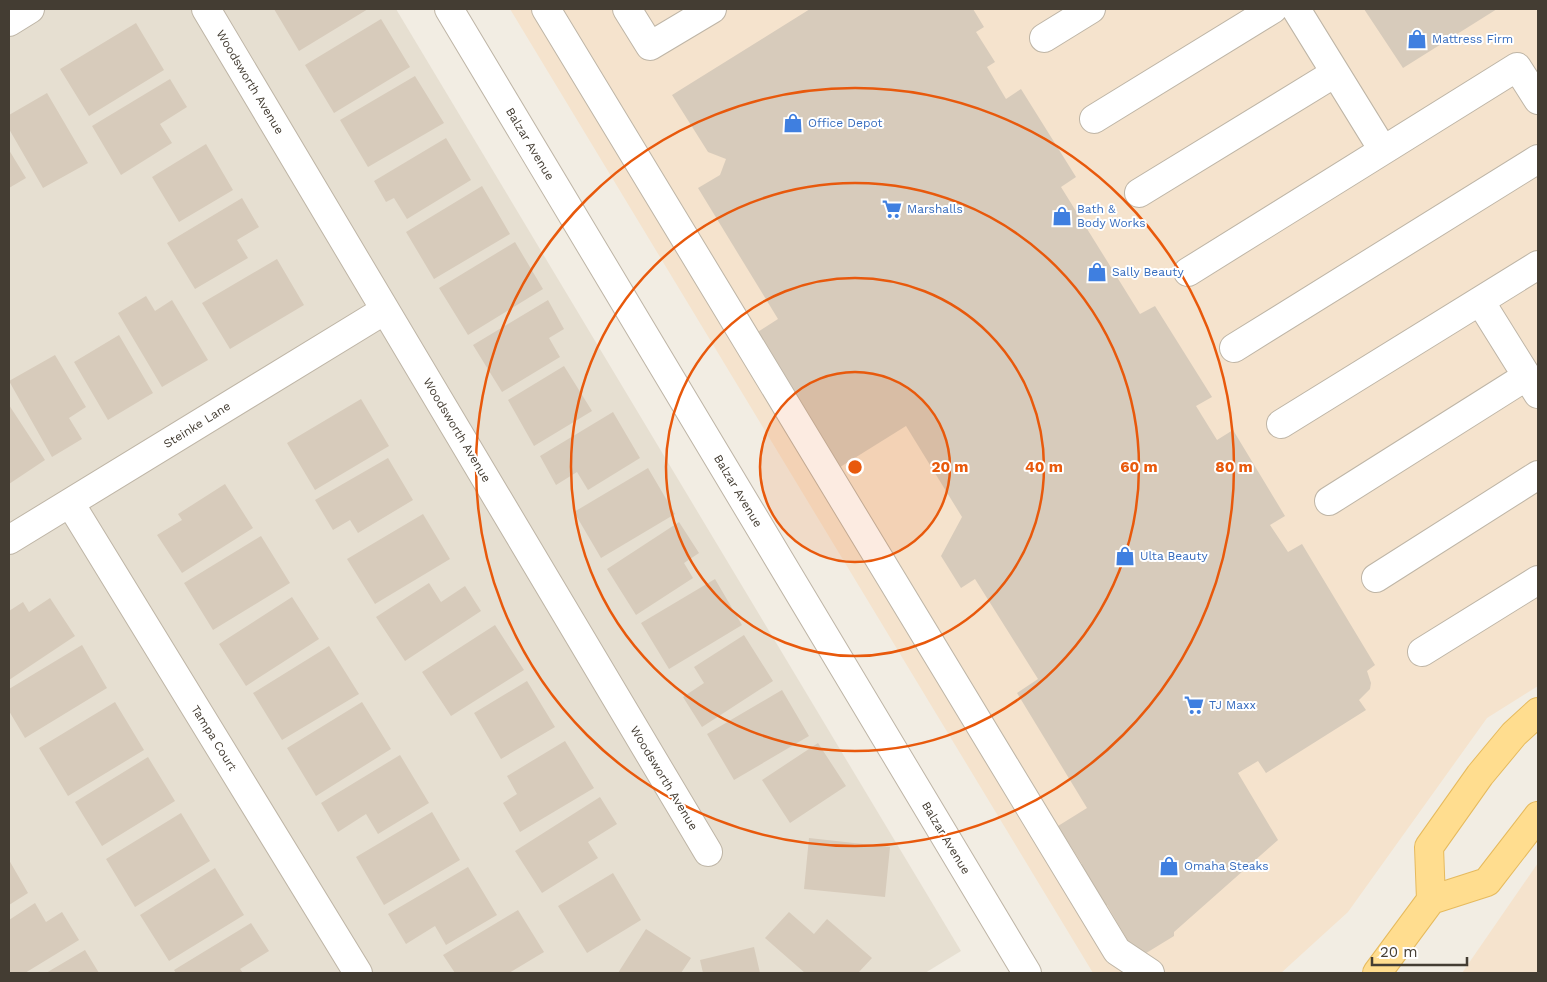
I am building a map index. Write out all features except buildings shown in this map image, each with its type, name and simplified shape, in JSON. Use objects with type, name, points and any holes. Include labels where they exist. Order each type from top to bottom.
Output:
[{"type":"main road","points":[[1431,900],[1429,847],[1480,775],[1514,734],[1538,712]]},
{"type":"main road","points":[[1377,973],[1431,900],[1487,882],[1538,816]]},
{"type":"street","points":[[9,22],[30,9]]},
{"type":"street","name":"Woodsworth Avenue","points":[[206,9],[708,852]]},
{"type":"street","name":"Balzar Avenue","points":[[449,9],[1027,973]]},
{"type":"street","points":[[546,9],[1117,951],[1150,973]]},
{"type":"street","points":[[627,9],[650,46],[712,9]]},
{"type":"street","points":[[1044,38],[1091,9]]},
{"type":"street","points":[[1094,120],[1273,9]]},
{"type":"street","points":[[1296,9],[1383,150]]},
{"type":"street","points":[[1188,272],[1517,67],[1538,100]]},
{"type":"street","points":[[1139,193],[1335,72]]},
{"type":"street","points":[[1234,348],[1538,159]]},
{"type":"street","points":[[1281,424],[1538,265]]},
{"type":"street","points":[[1328,500],[1533,385],[1480,301]]},
{"type":"street","name":"Steinke Lane","points":[[9,540],[385,310]]},
{"type":"street","points":[[1376,578],[1538,475]]},
{"type":"street","name":"Tampa Court","points":[[70,503],[358,973]]},
{"type":"street","points":[[1422,652],[1538,580]]},
{"type":"shaded area","points":[[9,9],[396,9],[961,951],[925,973],[9,973]]},
{"type":"shaded area","points":[[510,9],[1538,9],[1538,686],[1487,718],[1348,912],[1281,973],[1093,973]]},
{"type":"shaded area","points":[[1538,863],[1538,973],[1462,973]]},
{"type":"place","name":"Mattress Firm","points":[[1417,39]]},
{"type":"place","name":"Office Depot","points":[[793,123]]},
{"type":"place","name":"Marshalls","points":[[892,209]]},
{"type":"place","name":"Bath & Body Works","points":[[1062,216]]},
{"type":"place","name":"Sally Beauty","points":[[1097,272]]},
{"type":"place","name":"Ulta Beauty","points":[[1125,556]]},
{"type":"place","name":"TJ Maxx","points":[[1194,705]]},
{"type":"place","name":"Omaha Steaks","points":[[1169,866]]}]
